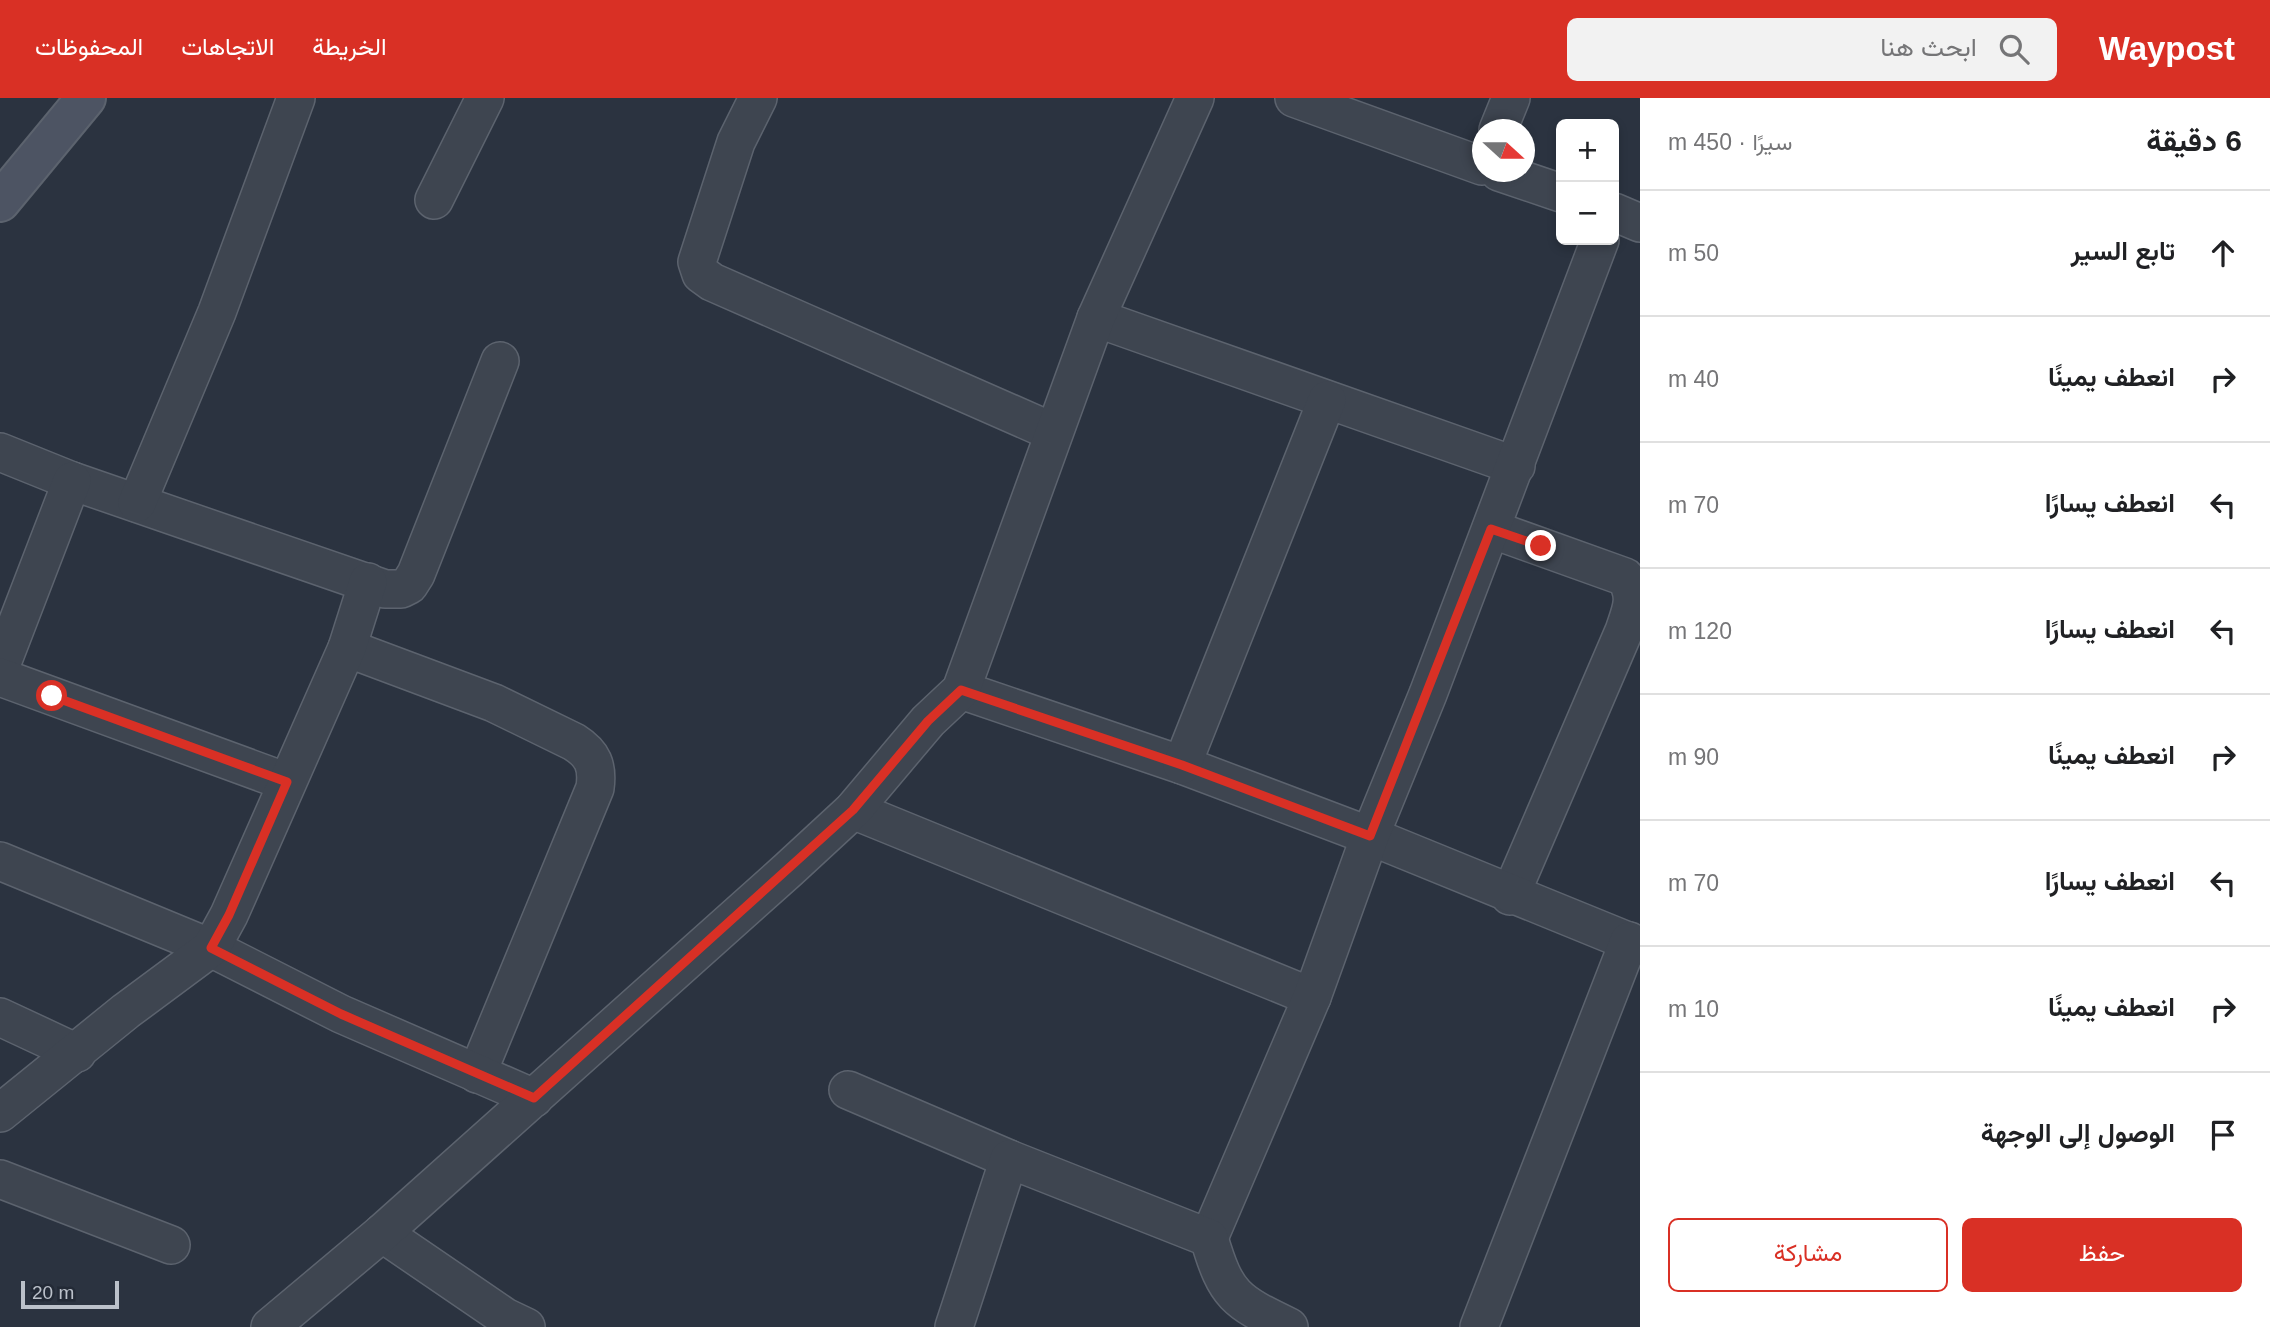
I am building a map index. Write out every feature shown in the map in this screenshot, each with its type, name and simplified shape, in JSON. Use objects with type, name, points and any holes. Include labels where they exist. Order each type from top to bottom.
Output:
[{"type":"street","points":[[0,202],[86,98]]},
{"type":"street","points":[[137,503],[217,312],[296,98]]},
{"type":"street","points":[[434,200],[485,98]]},
{"type":"street","points":[[758,98],[736,142],[700,252],[697,262],[701,274],[712,282],[1053,432]]},
{"type":"street","points":[[270,1327],[382,1233],[853,810],[928,721],[961,690],[1096,318],[1195,98]]},
{"type":"street","points":[[1294,98],[1472,162]]},
{"type":"street","points":[[1502,119],[1511,98]]},
{"type":"street","points":[[1527,182],[1556,192]]},
{"type":"street","points":[[1619,214],[1640,223]]},
{"type":"street","points":[[1289,1327],[1254,1310],[1226,1287],[1209,1238],[1312,997],[1370,836],[1516,466],[1598,245]]},
{"type":"street","points":[[1096,318],[1516,466]]},
{"type":"street","points":[[0,453],[72,481],[385,589],[401,589],[409,585],[429,544],[500,361]]},
{"type":"street","points":[[1182,765],[1327,400]]},
{"type":"street","points":[[0,667],[72,481]]},
{"type":"street","points":[[1491,529],[1625,577],[1633,590],[1634,604],[1510,896]]},
{"type":"street","points":[[0,1113],[211,948],[229,915],[347,648],[368,582]]},
{"type":"street","points":[[347,648],[494,703],[574,742],[586,749],[594,761],[597,774],[595,788],[477,1074]]},
{"type":"street","points":[[0,677],[287,782]]},
{"type":"street","points":[[961,690],[1182,765],[1370,836],[1510,896],[1634,944],[1479,1327]]},
{"type":"street","points":[[853,810],[1312,997]]},
{"type":"street","points":[[0,861],[211,948],[341,1014],[534,1098]]},
{"type":"street","points":[[0,1017],[78,1053]]},
{"type":"street","points":[[848,1090],[1009,1159],[1209,1238]]},
{"type":"street","points":[[954,1327],[1009,1159]]},
{"type":"street","points":[[0,1179],[171,1245]]},
{"type":"street","points":[[382,1233],[505,1317],[526,1327]]},
{"type":"route","points":[[52,696],[287,782],[229,915],[211,948],[341,1014],[534,1098],[853,810],[928,721],[961,690],[1182,765],[1370,836],[1491,529],[1541,546]]}]
